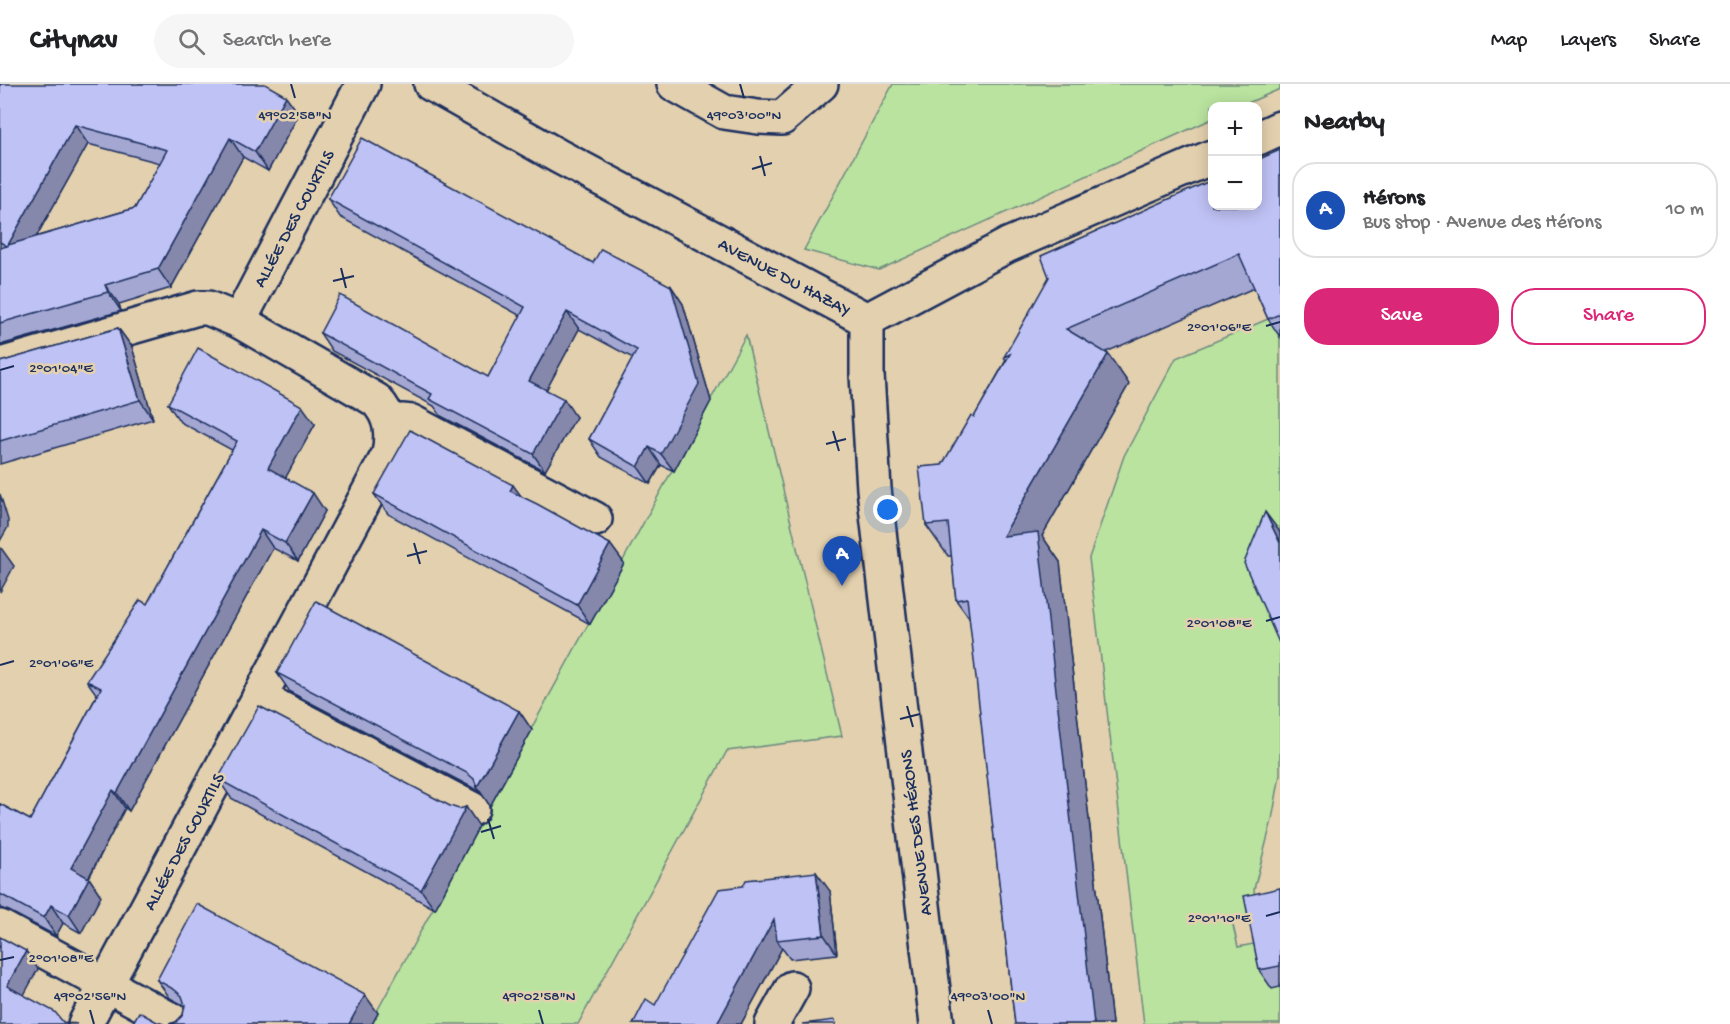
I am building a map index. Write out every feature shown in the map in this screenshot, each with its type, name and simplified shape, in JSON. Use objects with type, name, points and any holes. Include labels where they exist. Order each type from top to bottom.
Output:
[{"type":"street","name":"ALLÉE DES COURTILS","points":[[239,321],[363,84]]},
{"type":"street","name":"AVENUE DU HAZAY","points":[[431,84],[558,156],[867,320],[1008,245],[1208,159]]},
{"type":"street","points":[[674,84],[724,112],[782,118],[821,84]]},
{"type":"street","points":[[1262,136],[1280,128]]},
{"type":"street","points":[[0,364],[198,308],[208,308],[239,321],[368,394],[382,407],[390,424],[402,421],[411,422],[595,519]]},
{"type":"street","name":"AVENUE DES HÉRONS","points":[[867,320],[867,375],[874,489],[937,1024]]},
{"type":"street","name":"ALLÉE DES COURTILS","points":[[85,1024],[384,466],[391,442],[390,424]]},
{"type":"street","points":[[259,697],[472,809]]},
{"type":"street","points":[[0,927],[179,1024]]},
{"type":"street","points":[[772,1024],[792,988]]},
{"type":"green space","points":[[893,84],[1280,84],[1280,89],[1250,102],[1208,102],[1208,121],[879,270],[804,250]]},
{"type":"green space","points":[[1280,314],[1280,775],[1272,820],[1254,889],[1257,915],[1232,921],[1238,947],[1263,942],[1280,987],[1280,1024],[1144,1024],[1089,558],[1124,456],[1176,358]]},
{"type":"green space","points":[[746,335],[842,736],[727,751],[578,1024],[370,1024]]},
{"type":"building","points":[[0,84],[265,84],[286,96],[255,152],[230,138],[158,269],[105,285],[108,292],[0,323],[0,248],[7,246],[0,242]],"holes":[[[75,125],[167,150],[135,208],[8,245]]]},
{"type":"building","points":[[362,138],[593,263],[601,249],[671,286],[699,384],[661,454],[649,447],[638,467],[589,439],[637,350],[567,312],[529,381],[564,399],[533,454],[429,399],[432,394],[320,333],[340,295],[488,377],[525,307],[328,199]]},
{"type":"building","points":[[1280,150],[1280,314],[1268,319],[1239,254],[1066,329],[1108,354],[1003,536],[1038,532],[1094,1024],[1015,1024],[967,598],[956,600],[948,523],[926,525],[919,467],[942,465],[971,415],[974,417],[1010,354],[1004,357],[1049,277],[1041,256],[1208,182],[1208,210],[1262,210],[1262,158]]},
{"type":"building","points":[[118,328],[140,400],[0,441],[0,362]]},
{"type":"building","points":[[198,348],[302,406],[268,468],[313,493],[285,543],[261,530],[117,793],[113,790],[71,868],[89,878],[69,915],[51,905],[44,918],[0,894],[0,804],[30,820],[101,688],[87,681],[140,600],[147,604],[237,441],[168,404]]},
{"type":"building","points":[[410,430],[513,485],[510,491],[610,544],[577,605],[374,494]]},
{"type":"building","points":[[1265,512],[1280,543],[1280,645],[1244,563]]},
{"type":"building","points":[[316,601],[519,711],[477,787],[474,779],[467,773],[277,673]]},
{"type":"building","points":[[259,706],[450,806],[459,809],[466,807],[421,890],[218,779]]},
{"type":"building","points":[[816,872],[824,935],[777,940],[774,919],[717,1024],[633,1024],[646,999],[655,1005],[719,889],[743,886],[746,880]]},
{"type":"building","points":[[1280,888],[1280,966],[1259,970],[1244,896]]},
{"type":"building","points":[[197,904],[365,995],[349,1024],[169,1024],[176,1022],[183,1015],[185,1005],[182,996],[157,980]]},
{"type":"building","points":[[0,937],[26,951],[7,986],[55,1012],[63,1022],[77,1024],[0,1024]]},
{"type":"building","points":[[139,1012],[157,1022],[164,1024],[132,1024]]},
{"type":"building","points":[[835,1020],[836,1024],[802,1024]]},
{"type":"place","name":"Hérons","points":[[842,586]]}]
